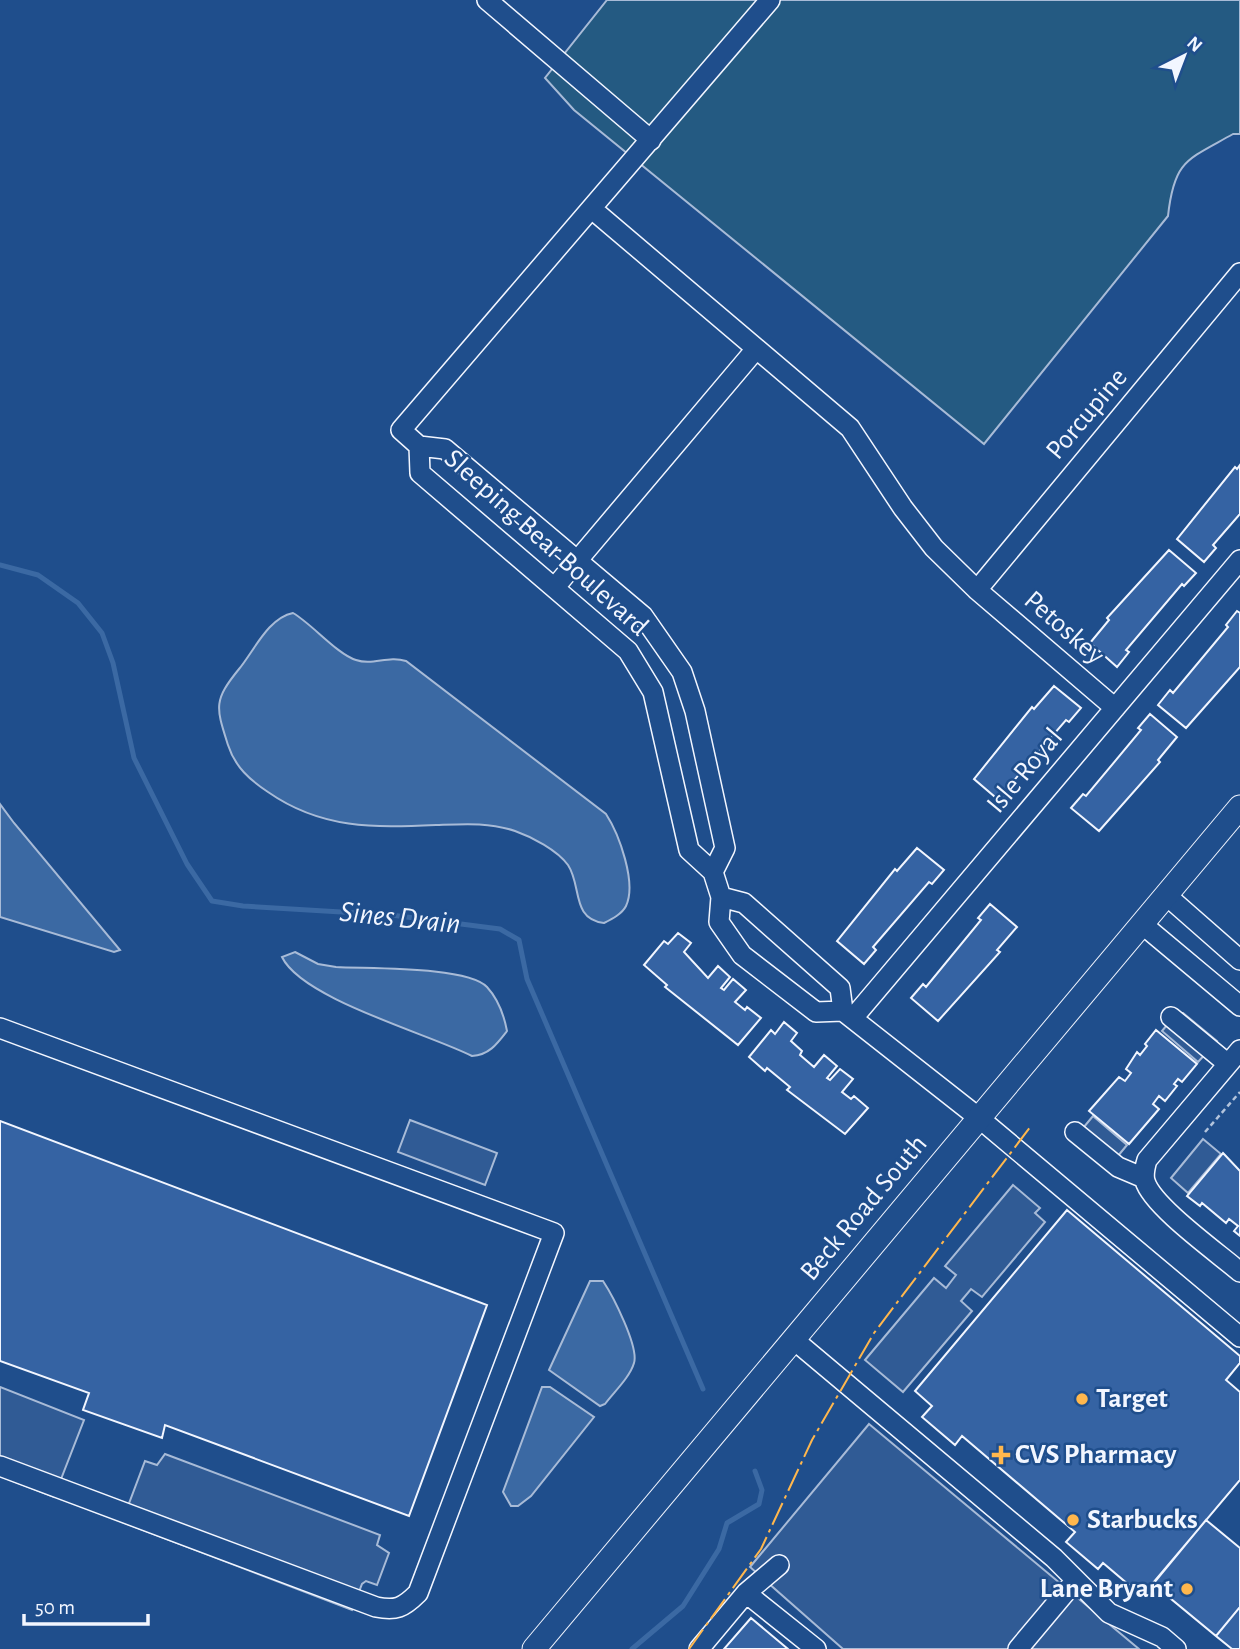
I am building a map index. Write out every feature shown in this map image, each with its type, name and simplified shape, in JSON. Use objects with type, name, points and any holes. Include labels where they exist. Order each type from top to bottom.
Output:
[{"type":"main road","name":"Beck Road South","points":[[534,1649],[1240,807]]},
{"type":"street","points":[[487,0],[651,140]]},
{"type":"street","points":[[592,209],[770,0]]},
{"type":"street","name":"Petoskey","points":[[592,209],[850,428],[903,508],[934,548],[977,590],[1115,708]]},
{"type":"street","name":"Sleeping Bear Boulevard","points":[[592,209],[401,429],[419,446],[445,449],[643,615],[663,640],[682,672],[695,711],[725,848],[713,872]]},
{"type":"street","name":"Porcupine","points":[[977,590],[1240,273]]},
{"type":"street","points":[[555,587],[756,349]]},
{"type":"street","name":"Sleeping Bear Boulevard","points":[[419,446],[420,473],[628,651],[642,671],[653,692],[689,850],[713,872],[721,897],[719,922],[742,954],[816,1012],[848,1014]]},
{"type":"street","name":"Isle Royal","points":[[848,1014],[1115,708],[1240,560]]},
{"type":"street","points":[[1166,895],[1240,960]]},
{"type":"street","points":[[721,897],[744,903],[840,988],[848,1014],[979,1118],[1240,1337]]},
{"type":"street","points":[[1142,924],[1240,1006]]},
{"type":"street","points":[[1171,1017],[1234,1057],[1147,1160],[1144,1178],[1155,1200],[1240,1272]]},
{"type":"street","points":[[0,1028],[554,1233],[418,1593],[395,1611],[376,1607],[0,1466]]},
{"type":"street","points":[[1075,1132],[1118,1167],[1144,1178]]},
{"type":"street","points":[[793,1339],[1054,1558],[1110,1613],[1161,1637],[1176,1649]]},
{"type":"street","points":[[699,1649],[746,1593],[779,1565]]},
{"type":"street","points":[[1018,1649],[1075,1581]]},
{"type":"street","points":[[746,1593],[816,1649]]},
{"type":"path","points":[[1205,1132],[1240,1092]]},
{"type":"shaded area","points":[[607,0],[1240,0],[1240,134],[1233,134],[1204,150],[1179,172],[1174,183],[1168,216],[984,444],[574,110],[545,78]]},
{"type":"shaded area","points":[[293,613],[341,652],[356,660],[406,661],[606,814],[621,846],[628,872],[629,896],[622,911],[604,923],[586,915],[568,865],[544,845],[515,831],[476,824],[349,824],[308,813],[288,804],[249,778],[235,760],[228,745],[219,713],[221,697],[262,636],[276,621]]},
{"type":"shaded area","points":[[0,804],[120,950],[114,952],[0,917]]},
{"type":"shaded area","points":[[295,952],[318,964],[336,967],[439,972],[476,980],[487,987],[494,997],[507,1031],[488,1051],[472,1056],[368,1014],[314,987],[294,972],[282,957]]},
{"type":"shaded area","points":[[1177,1013],[1183,1013],[1217,1041],[1198,1062],[1162,1031]]},
{"type":"shaded area","points":[[1093,1116],[1127,1145],[1108,1168],[1074,1139]]},
{"type":"shaded area","points":[[410,1120],[497,1153],[485,1185],[398,1152]]},
{"type":"shaded area","points":[[1203,1139],[1221,1154],[1188,1193],[1171,1178]]},
{"type":"shaded area","points":[[1013,1185],[1040,1208],[1035,1213],[1045,1222],[982,1297],[971,1289],[961,1301],[972,1311],[903,1392],[865,1360],[934,1278],[946,1288],[956,1275],[945,1266]]},
{"type":"shaded area","points":[[590,1281],[603,1281],[624,1322],[635,1355],[632,1368],[625,1379],[605,1404],[600,1406],[549,1370]]},
{"type":"shaded area","points":[[0,1387],[84,1420],[54,1497],[0,1476]]},
{"type":"shaded area","points":[[542,1387],[550,1387],[594,1417],[531,1496],[518,1506],[511,1506],[503,1492]]},
{"type":"shaded area","points":[[869,1424],[1139,1649],[843,1649],[750,1567]]},
{"type":"shaded area","points":[[165,1454],[380,1535],[377,1545],[389,1553],[377,1585],[366,1581],[362,1584],[352,1610],[122,1522],[145,1461],[157,1465]]},
{"type":"building","points":[[1240,465],[1240,514],[1213,545],[1216,548],[1204,562],[1177,539],[1235,467],[1237,469]]},
{"type":"building","points":[[1169,550],[1196,573],[1184,586],[1182,584],[1126,650],[1129,652],[1117,667],[1090,643],[1109,620],[1107,618]]},
{"type":"building","points":[[1237,611],[1240,613],[1240,667],[1186,728],[1158,705],[1170,690],[1173,693],[1228,627],[1226,625]]},
{"type":"building","points":[[1054,686],[1081,708],[1069,722],[1066,720],[1010,785],[1014,788],[1001,802],[974,779],[1032,707],[1034,709]]},
{"type":"building","points":[[1150,714],[1177,737],[1158,760],[1160,762],[1099,831],[1071,808],[1083,794],[1086,796],[1141,730],[1138,728]]},
{"type":"building","points":[[917,848],[944,870],[932,884],[929,882],[873,947],[876,950],[864,964],[837,941],[895,869],[897,871]]},
{"type":"building","points":[[990,904],[1017,927],[997,950],[1000,952],[938,1021],[911,998],[923,984],[926,987],[981,920],[978,918]]},
{"type":"building","points":[[678,933],[691,943],[684,952],[708,978],[718,966],[730,977],[721,988],[724,990],[733,979],[746,990],[735,1002],[761,1018],[738,1045],[665,987],[667,985],[644,965],[664,941],[668,944]]},
{"type":"building","points":[[784,1022],[797,1033],[791,1041],[802,1051],[800,1055],[814,1067],[824,1055],[837,1066],[827,1078],[830,1080],[840,1069],[853,1079],[842,1092],[851,1099],[854,1096],[868,1108],[845,1134],[787,1090],[790,1087],[767,1068],[765,1071],[749,1057],[771,1030],[775,1034]]},
{"type":"building","points":[[1156,1030],[1197,1064],[1182,1082],[1178,1079],[1174,1084],[1177,1086],[1165,1101],[1159,1096],[1153,1104],[1159,1109],[1129,1144],[1089,1111],[1119,1077],[1125,1081],[1131,1073],[1126,1069],[1137,1052],[1140,1055],[1147,1046],[1145,1044]]},
{"type":"building","points":[[0,1121],[487,1305],[409,1516],[165,1425],[162,1438],[83,1410],[89,1393],[0,1361]]},
{"type":"building","points":[[1223,1153],[1240,1171],[1240,1236],[1234,1231],[1238,1226],[1229,1219],[1226,1223],[1202,1203],[1200,1206],[1187,1196]]},
{"type":"building","name":"Target","points":[[1067,1210],[1240,1356],[1240,1363],[1226,1380],[1240,1392],[1240,1480],[1142,1596],[1103,1563],[1098,1569],[1066,1542],[1075,1532],[962,1436],[955,1445],[922,1417],[932,1406],[915,1391]]},
{"type":"building","points":[[1206,1520],[1240,1548],[1240,1607],[1216,1636],[1153,1584]]},
{"type":"building","points":[[1240,1607],[1240,1649],[1232,1649],[1216,1636]]},
{"type":"building","points":[[751,1618],[788,1649],[724,1649]]},
{"type":"waterway","name":"Sines Drain","points":[[0,565],[38,575],[78,603],[102,633],[113,663],[134,758],[187,864],[212,901],[243,906],[391,915],[500,929],[519,940],[527,979],[703,1389]]},
{"type":"waterway","name":"Sines Drain","points":[[632,1649],[683,1606],[719,1549],[727,1523],[759,1504],[762,1490],[755,1471]]},
{"type":"power","points":[[689,1649],[761,1549],[812,1440],[874,1333],[1031,1126]]},
{"type":"place","name":"Target","points":[[1082,1399]]},
{"type":"place","name":"CVS Pharmacy","points":[[1001,1455]]},
{"type":"place","name":"Starbucks","points":[[1073,1520]]},
{"type":"place","name":"Lane Bryant","points":[[1187,1589]]}]
